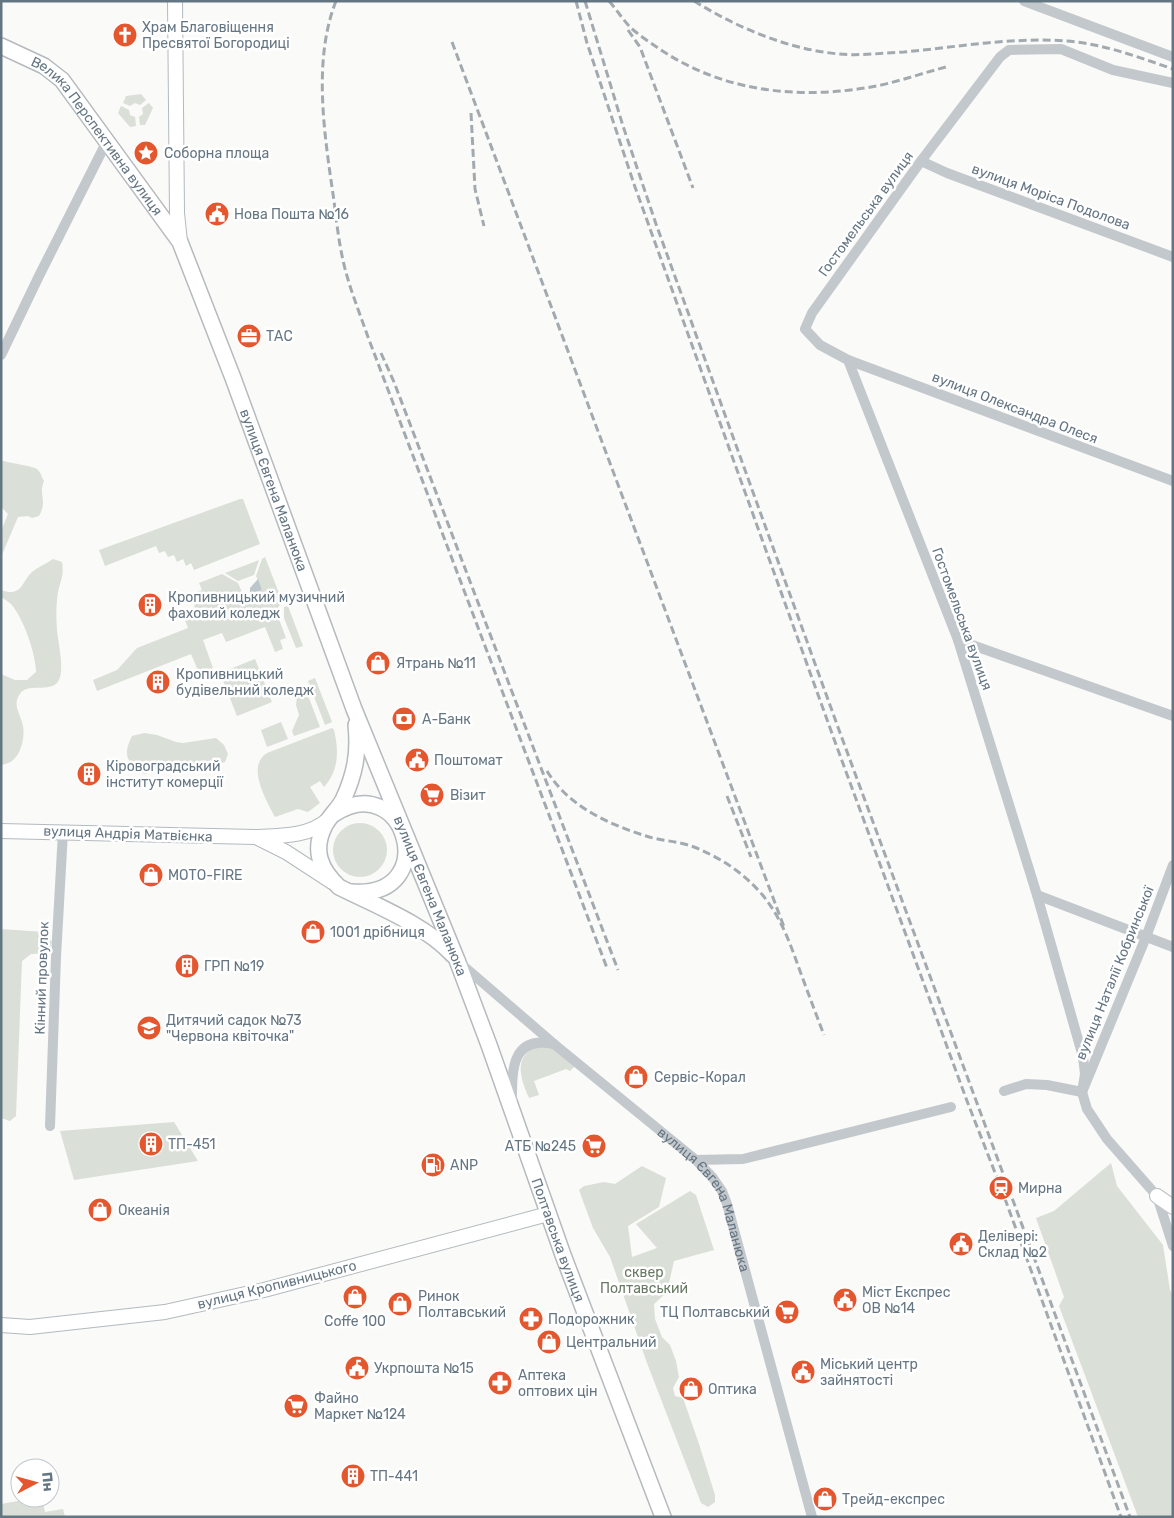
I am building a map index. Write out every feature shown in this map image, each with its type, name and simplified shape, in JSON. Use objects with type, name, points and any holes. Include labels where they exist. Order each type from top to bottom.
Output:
[{"type":"main road","points":[[175,1],[177,213],[180,242]]},
{"type":"main road","name":"Велика Перспективна вулиця","points":[[1,46],[44,66],[56,75],[74,95],[180,242]]},
{"type":"main road","name":"вулиця Євгена Маланюка","points":[[180,242],[233,378],[354,710],[457,960]]},
{"type":"main road","points":[[330,819],[342,809],[351,806],[371,805],[389,813],[404,833],[407,848],[406,858],[398,876],[379,890],[366,893],[352,892],[339,886],[328,877],[321,865],[318,851],[320,837],[330,819],[342,801],[356,764],[357,739],[354,710]]},
{"type":"main road","name":"вулиця Андрія Матвієнка","points":[[1,831],[255,837],[311,831],[330,819]]},
{"type":"main road","points":[[255,837],[286,852],[339,886],[420,928],[457,960]]},
{"type":"main road","name":"Полтавська вулиця","points":[[457,960],[512,1107],[548,1214],[663,1517]]},
{"type":"main road","points":[[1157,1196],[1173,1207]]},
{"type":"main road","name":"вулиця Кропивницького","points":[[1,1325],[30,1327],[165,1312],[318,1276],[548,1214]]},
{"type":"street","points":[[1024,1],[1173,57]]},
{"type":"street","name":"Гостомельська вулиця","points":[[1173,83],[1113,70],[1061,49],[1009,50],[1000,57],[921,161],[812,313],[805,329],[820,345],[848,360],[958,640],[1037,895],[1083,1057],[1085,1074],[1082,1092],[1087,1109],[1107,1140],[1157,1196],[1173,1246]]},
{"type":"street","points":[[1,355],[107,141]]},
{"type":"street","name":"вулиця Моріса Подолова","points":[[921,161],[946,173],[1173,257]]},
{"type":"street","name":"вулиця Олександра Олеся","points":[[848,360],[1173,481]]},
{"type":"street","points":[[958,640],[1173,716]]},
{"type":"street","name":"Кінний провулок","points":[[50,1126],[63,832]]},
{"type":"street","name":"вулиця Наталії Кобринської","points":[[1082,1092],[1146,937],[1173,865]]},
{"type":"street","points":[[1037,895],[1173,947]]},
{"type":"street","name":"вулиця Євгена Маланюка","points":[[457,960],[554,1044],[696,1160],[722,1191],[812,1517]]},
{"type":"street","points":[[512,1107],[513,1066],[517,1056],[528,1045],[536,1042],[554,1044]]},
{"type":"street","points":[[1004,1091],[1026,1084],[1082,1092]]},
{"type":"street","points":[[696,1160],[743,1159],[951,1106]]},
{"type":"green space","points":[[141,94],[146,100],[140,105],[135,103],[130,106],[123,103],[126,96]]},
{"type":"green space","points":[[149,103],[153,108],[145,125],[140,125],[139,117],[143,114],[142,108]]},
{"type":"green space","points":[[121,106],[129,110],[130,115],[135,117],[136,126],[130,127],[118,113]]},
{"type":"green space","points":[[1,460],[35,468],[39,471],[44,481],[42,486],[42,511],[39,516],[32,518],[28,516],[18,517],[1,557],[1,531],[8,514],[1,507]]},
{"type":"green space","points":[[243,499],[260,544],[194,570],[191,563],[186,566],[183,559],[177,562],[174,555],[168,557],[165,551],[159,553],[156,546],[105,566],[99,550]]},
{"type":"green space","points":[[265,557],[282,601],[276,611],[286,638],[280,640],[283,649],[275,652],[265,627],[226,642],[222,633],[203,640],[213,668],[199,673],[191,654],[97,691],[93,680],[117,670],[137,648],[188,628],[185,620],[192,618],[189,611],[195,608],[193,601],[199,599],[196,592],[202,590],[199,583],[222,574],[238,583],[244,597],[262,590],[256,576],[262,559]]},
{"type":"green space","points":[[53,559],[62,562],[63,567],[56,611],[61,658],[60,678],[52,686],[29,688],[20,694],[17,705],[24,732],[22,743],[15,758],[11,762],[1,765],[1,674],[15,680],[27,680],[36,672],[34,656],[24,626],[16,610],[1,597],[1,590],[13,592],[17,590],[32,572]]},
{"type":"green space","points":[[259,560],[254,575],[238,581],[225,573]]},
{"type":"green space","points":[[288,606],[303,646],[296,648],[284,618],[284,607]]},
{"type":"green space","points":[[255,659],[272,702],[237,716],[220,673]]},
{"type":"green space","points":[[315,678],[332,722],[325,725],[308,681]]},
{"type":"green space","points":[[304,685],[320,727],[294,736],[292,731],[299,715],[296,705],[298,687]]},
{"type":"green space","points":[[281,722],[288,739],[267,747],[261,730]]},
{"type":"green space","points":[[332,728],[336,738],[337,753],[333,774],[324,787],[320,781],[310,787],[320,803],[308,812],[298,809],[275,817],[260,784],[258,766],[261,759],[267,753]]},
{"type":"green space","points":[[144,733],[183,743],[216,738],[224,745],[228,754],[225,762],[215,765],[167,764],[159,770],[144,774],[130,762],[127,749],[132,736]]},
{"type":"green space","points":[[360,823],[370,825],[379,831],[385,840],[387,850],[385,860],[379,869],[370,875],[360,877],[350,875],[341,869],[335,860],[333,850],[335,840],[341,831],[350,825]]},
{"type":"green space","points":[[1,929],[44,932],[52,942],[48,953],[31,954],[22,961],[16,1116],[10,1121],[1,1118]]},
{"type":"green space","points":[[535,1047],[552,1048],[575,1066],[570,1071],[566,1069],[534,1081],[539,1095],[529,1098],[523,1084],[521,1063],[528,1052]]},
{"type":"green space","points":[[174,1122],[198,1161],[74,1180],[60,1131]]},
{"type":"green space","points":[[1111,1163],[1117,1186],[1163,1245],[1170,1290],[1173,1296],[1173,1517],[1138,1517],[1059,1306],[1064,1297],[1036,1218],[1054,1211]]},
{"type":"green space","name":"сквер Полтавський","points":[[642,1166],[666,1178],[659,1207],[628,1226],[632,1257],[657,1248],[636,1224],[690,1191],[696,1195],[714,1250],[674,1261],[667,1292],[654,1304],[655,1319],[662,1337],[670,1345],[676,1361],[679,1377],[673,1388],[675,1396],[683,1398],[715,1495],[715,1502],[708,1507],[701,1503],[647,1363],[610,1257],[593,1228],[579,1190],[584,1186],[604,1182],[615,1184]]},
{"type":"green space","points":[[10,1502],[10,1508],[44,1508],[45,1512],[63,1509],[65,1517],[1,1517],[1,1504]]},
{"type":"shaded area","points":[[258,579],[262,590],[250,595],[250,588]]},
{"type":"railway","points":[[336,1],[324,49],[322,74],[324,126],[342,258],[347,276],[368,337],[607,968]]},
{"type":"railway","points":[[576,1],[587,43],[635,187],[834,739],[1121,1517]]},
{"type":"railway","points":[[585,1],[623,126],[656,224],[839,730],[1130,1517]]},
{"type":"railway","points":[[609,1],[634,31],[661,50],[709,75],[734,83],[786,92],[838,91],[885,84],[946,67]]},
{"type":"railway","points":[[694,1],[728,20],[764,36],[801,47],[839,54],[863,55],[1006,41],[1047,40],[1067,41],[1108,48],[1173,69]]},
{"type":"railway","points":[[628,30],[640,47],[693,188]]},
{"type":"railway","points":[[452,42],[784,927]]},
{"type":"railway","points":[[471,113],[475,189],[484,226]]},
{"type":"railway","points":[[381,353],[394,382],[618,970]]},
{"type":"railway","points":[[547,771],[566,794],[590,812],[617,826],[652,838],[688,845],[703,851],[721,860],[745,877],[773,909],[784,929],[824,1035]]},
{"type":"railway","points":[[727,796],[751,857]]},
{"type":"place","name":"Храм Благовіщення Пресвятої Богородиці","points":[[125,35]]},
{"type":"place","name":"Соборна площа","points":[[146,153]]},
{"type":"place","name":"Нова Пошта №16","points":[[217,214]]},
{"type":"place","name":"ТАС","points":[[249,336]]},
{"type":"place","name":"Кропивницький музичний фаховий коледж","points":[[150,605]]},
{"type":"place","name":"Ятрань №11","points":[[378,663]]},
{"type":"place","name":"Кропивницький будівельний коледж","points":[[158,682]]},
{"type":"place","name":"А-Банк","points":[[404,719]]},
{"type":"place","name":"Поштомат","points":[[417,760]]},
{"type":"place","name":"Кіровоградський інститут комерції","points":[[89,774]]},
{"type":"place","name":"Візит","points":[[432,795]]},
{"type":"place","name":"МОТО-FIRE","points":[[151,875]]},
{"type":"place","name":"1001 дрібниця","points":[[313,932]]},
{"type":"place","name":"ГРП №19","points":[[187,966]]},
{"type":"place","name":"Дитячий садок №73 \"Червона квіточка\"","points":[[149,1028]]},
{"type":"place","name":"Сервіс-Корал","points":[[636,1077]]},
{"type":"place","name":"ТП-451","points":[[151,1144]]},
{"type":"place","name":"АТБ №245","points":[[594,1146]]},
{"type":"place","name":"ANP","points":[[433,1165]]},
{"type":"place","name":"Мирна","points":[[1001,1188]]},
{"type":"place","name":"Океанія","points":[[100,1210]]},
{"type":"place","name":"Делівері: Склад №2","points":[[961,1244]]},
{"type":"place","name":"Coffe 100","points":[[355,1297]]},
{"type":"place","name":"Міст Експрес ОВ №14","points":[[845,1300]]},
{"type":"place","name":"Ринок Полтавський","points":[[400,1304]]},
{"type":"place","name":"ТЦ Полтавський","points":[[787,1312]]},
{"type":"place","name":"Подорожник","points":[[531,1319]]},
{"type":"place","name":"Центральний","points":[[549,1342]]},
{"type":"place","name":"Укрпошта №15","points":[[357,1368]]},
{"type":"place","name":"Міський центр зайнятості","points":[[803,1372]]},
{"type":"place","name":"Аптека оптових цін","points":[[500,1383]]},
{"type":"place","name":"Оптика","points":[[691,1389]]},
{"type":"place","name":"Файно Маркет №124","points":[[296,1406]]},
{"type":"place","name":"ТП-441","points":[[353,1476]]},
{"type":"place","name":"Трейд-експрес","points":[[825,1499]]}]
